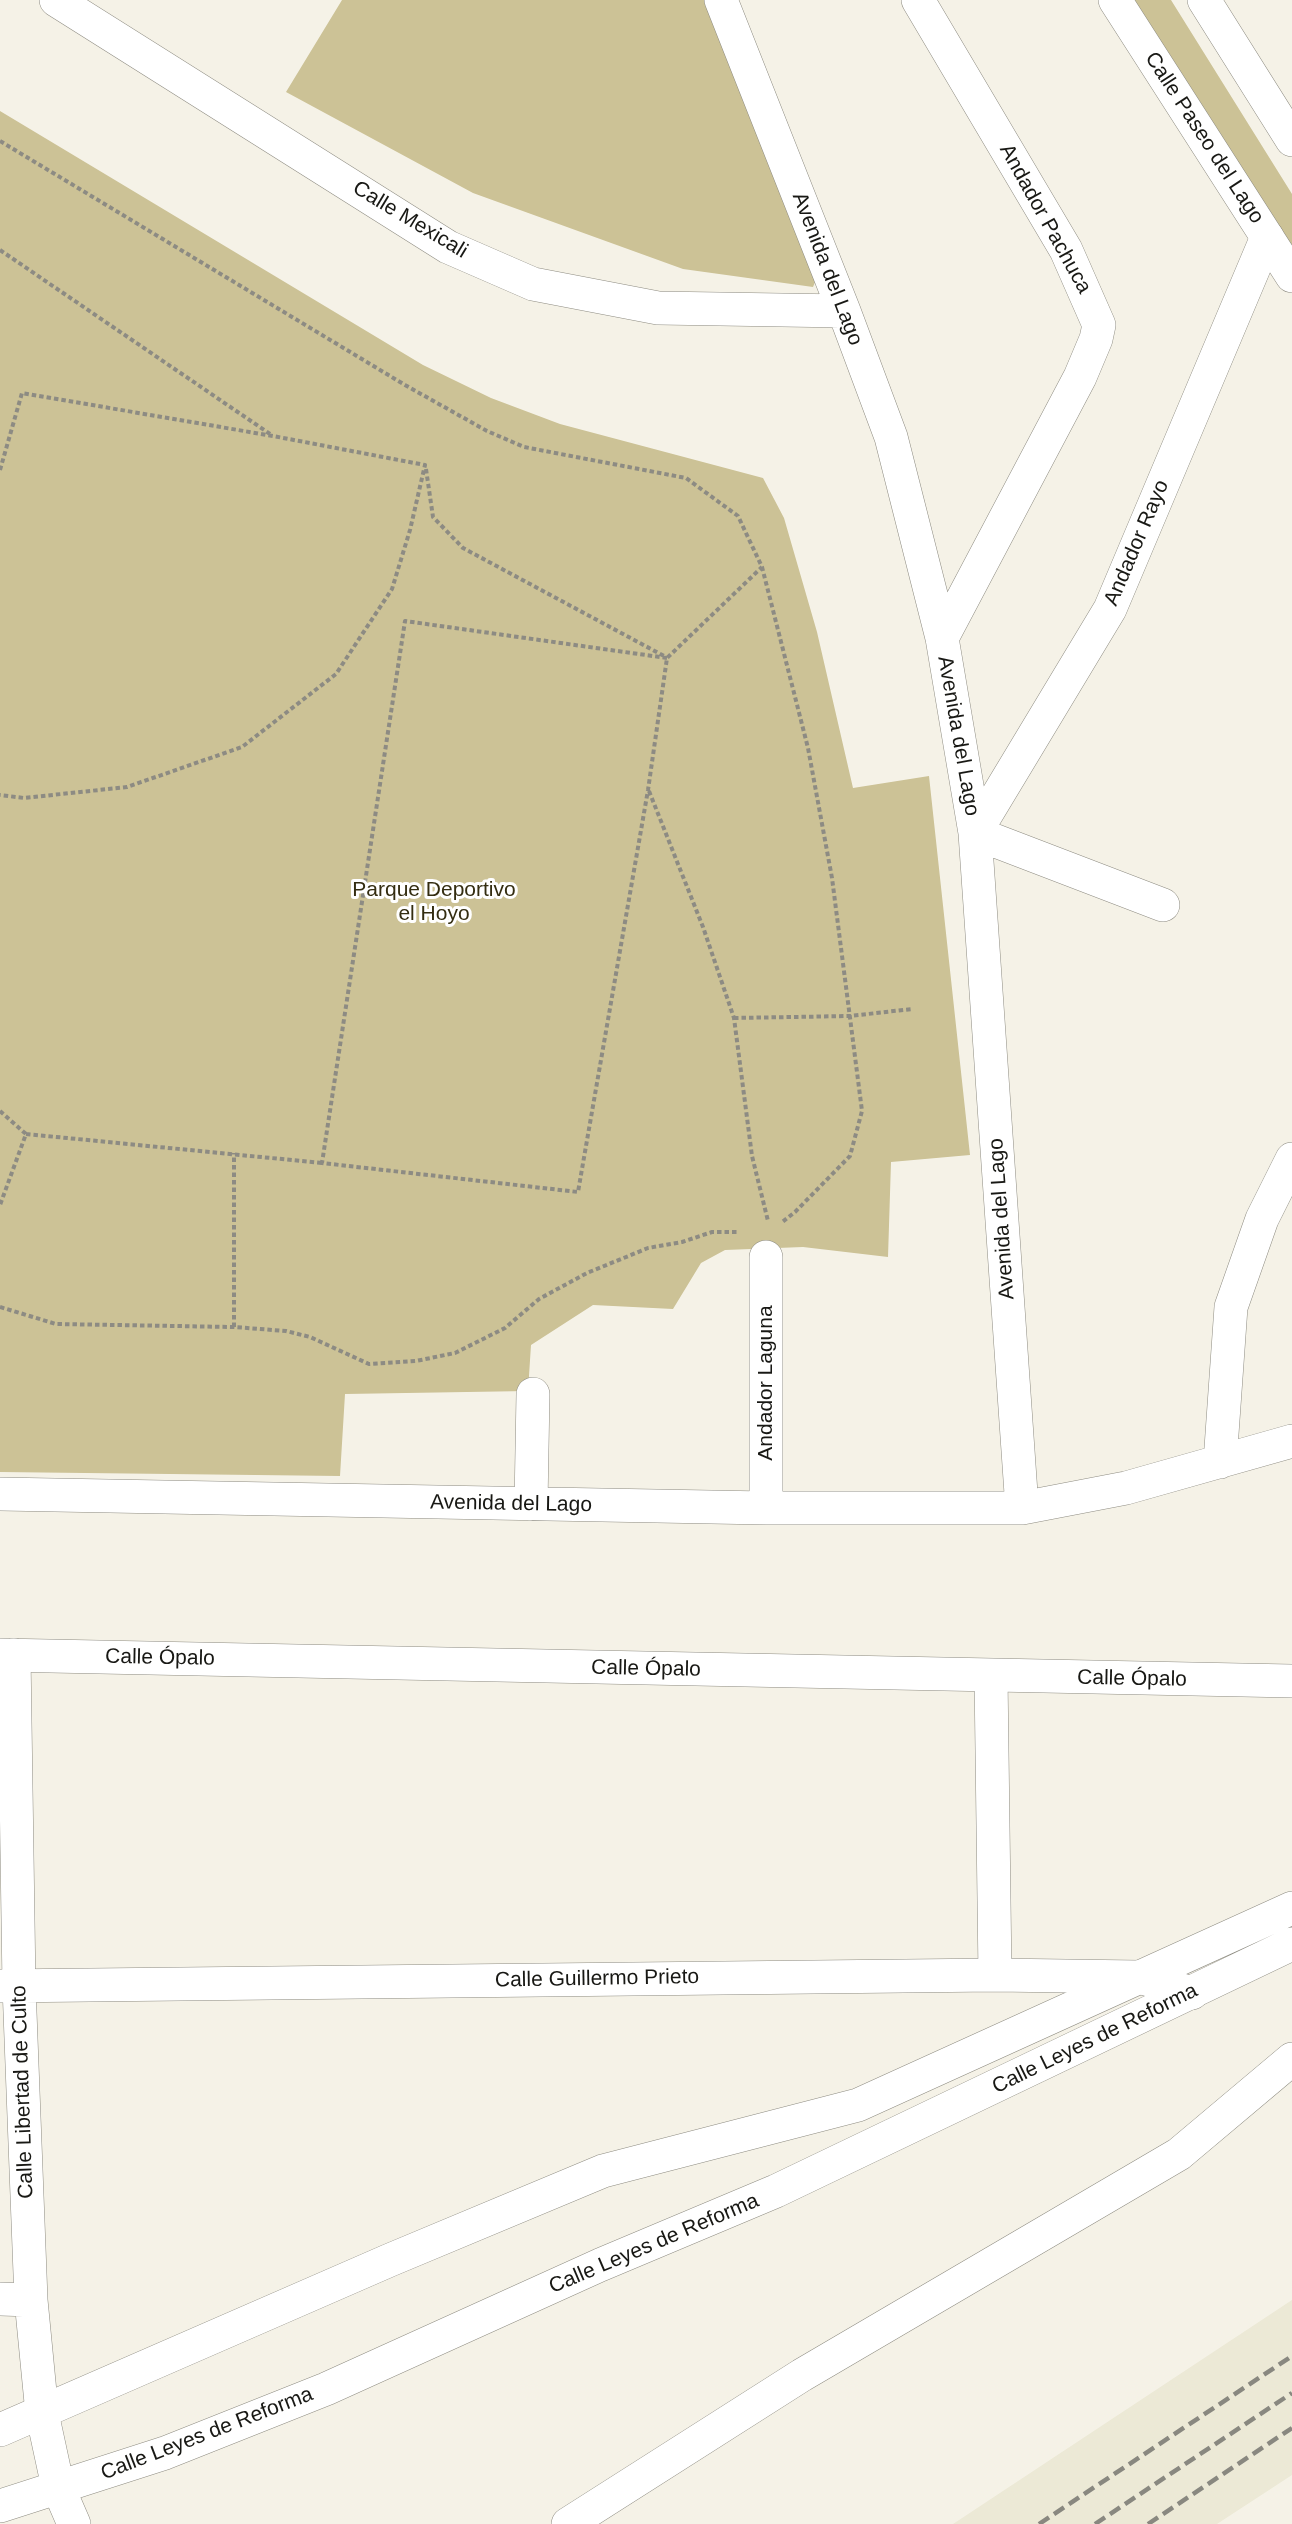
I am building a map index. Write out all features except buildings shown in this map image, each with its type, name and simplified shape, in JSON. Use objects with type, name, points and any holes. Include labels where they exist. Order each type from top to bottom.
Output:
[{"type":"street","name":"Calle Mexicali","points":[[56,0],[448,247],[533,284],[658,308],[844,311]]},
{"type":"street","name":"Avenida del Lago","points":[[721,0],[844,311],[891,437],[942,638],[975,832],[1022,1508]]},
{"type":"street","name":"Andador Pachuca","points":[[918,0],[1066,250],[1099,325],[1096,339],[1080,377],[942,638]]},
{"type":"street","name":"Calle Paseo del Lago","points":[[1115,0],[1292,276]]},
{"type":"street","points":[[1204,0],[1292,140]]},
{"type":"street","name":"Andador Rayo","points":[[975,832],[1110,609],[1267,237]]},
{"type":"street","points":[[975,832],[1163,905]]},
{"type":"street","points":[[1220,1462],[1231,1307],[1262,1219],[1292,1160]]},
{"type":"street","name":"Andador Laguna","points":[[766,1508],[768,1244]]},
{"type":"street","points":[[531,1504],[533,1394]]},
{"type":"street","name":"Avenida del Lago","points":[[0,1494],[766,1508],[1022,1508],[1126,1488],[1292,1441]]},
{"type":"street","name":"Calle Ópalo","points":[[7,1655],[1292,1682]]},
{"type":"street","name":"Calle Libertad de Culto","points":[[7,1655],[16,2300],[58,2487],[74,2524]]},
{"type":"street","points":[[991,1676],[995,1974]]},
{"type":"street","name":"Calle Leyes de Reforma","points":[[0,2430],[390,2260],[603,2171],[858,2104],[1292,1908]]},
{"type":"street","name":"Calle Leyes de Reforma","points":[[0,2506],[165,2453],[326,2389],[600,2265],[776,2191],[1292,1944]]},
{"type":"street","name":"Calle Guillermo Prieto","points":[[10,1986],[995,1974],[1139,1977],[1192,1993]]},
{"type":"street","points":[[568,2524],[802,2375],[1179,2154],[1292,2059]]},
{"type":"path","points":[[0,141],[395,379],[487,431],[524,447],[686,478],[738,516],[762,567],[808,748],[832,878],[862,1111],[850,1156],[795,1212],[768,1244]]},
{"type":"path","points":[[0,250],[273,436]]},
{"type":"path","points":[[0,469],[22,393],[273,436],[425,465]]},
{"type":"path","points":[[425,465],[433,517],[463,548],[667,658]]},
{"type":"path","points":[[0,795],[24,798],[127,787],[242,747],[280,718],[336,674],[392,589],[410,530],[425,465]]},
{"type":"path","points":[[0,1111],[26,1134],[234,1153],[578,1192],[648,790],[667,658],[762,567]]},
{"type":"path","points":[[322,1163],[405,621],[667,658]]},
{"type":"path","points":[[648,790],[703,927],[734,1018],[752,1156],[768,1244]]},
{"type":"path","points":[[734,1018],[850,1016],[912,1010]]},
{"type":"path","points":[[0,1205],[26,1134]]},
{"type":"path","points":[[234,1153],[234,1327]]},
{"type":"path","points":[[0,1307],[56,1324],[234,1327],[286,1331],[310,1337],[369,1364],[417,1361],[455,1353],[505,1328],[539,1299],[587,1273],[648,1248],[682,1242],[712,1232],[768,1244]]},
{"type":"shaded area","points":[[1292,2300],[1292,2475],[1217,2524],[953,2524]]},
{"type":"green space","points":[[342,0],[713,0],[823,263],[813,287],[683,269],[473,193],[286,92]]},
{"type":"green space","points":[[1134,0],[1171,0],[1292,194],[1292,247]]},
{"type":"green space","name":"Parque Deportivo el Hoyo","points":[[0,111],[423,365],[491,398],[560,424],[763,478],[784,518],[817,632],[853,788],[929,776],[970,1155],[891,1162],[888,1257],[803,1247],[725,1250],[701,1263],[673,1309],[593,1305],[531,1345],[528,1391],[345,1394],[340,1476],[0,1472]]},
{"type":"railway","points":[[1039,2524],[1292,2356]]},
{"type":"railway","points":[[1095,2524],[1292,2393]]},
{"type":"railway","points":[[1148,2524],[1292,2428]]}]
